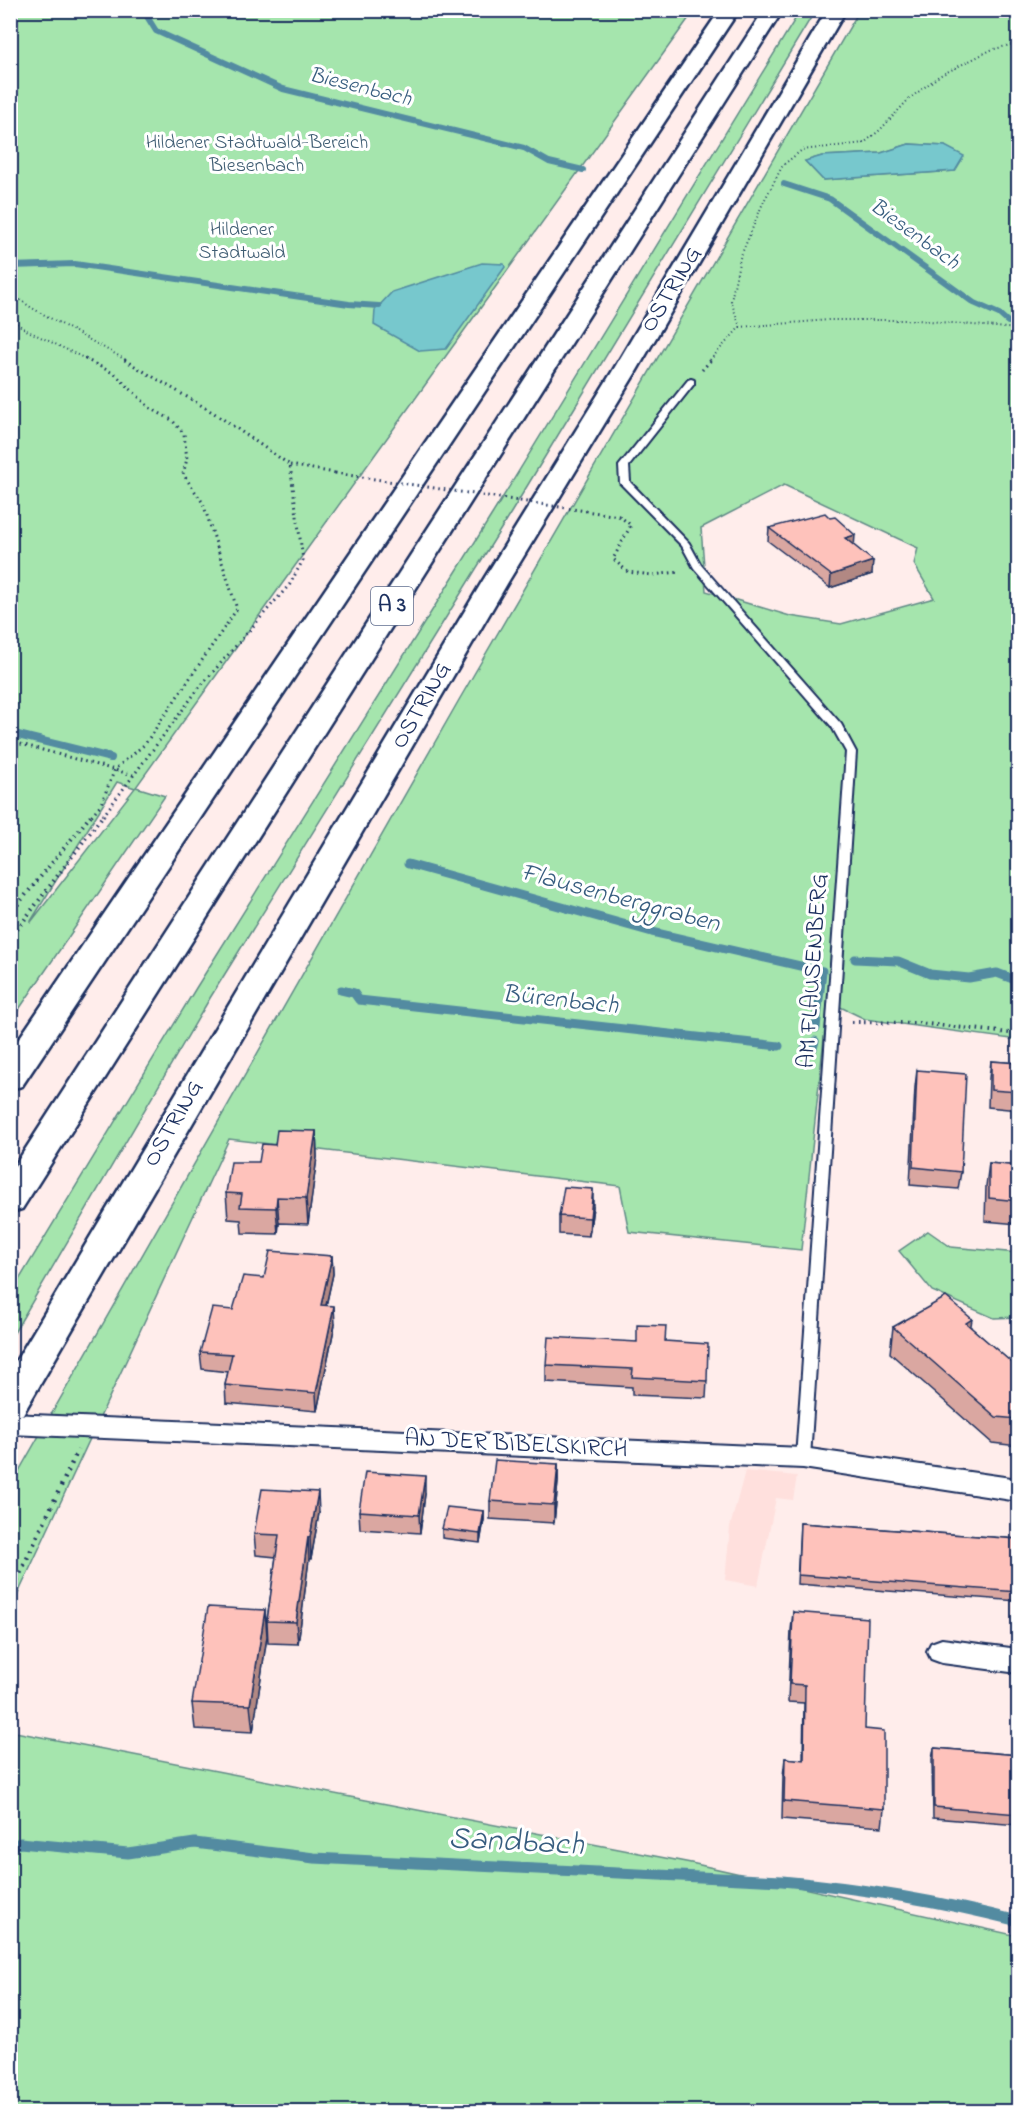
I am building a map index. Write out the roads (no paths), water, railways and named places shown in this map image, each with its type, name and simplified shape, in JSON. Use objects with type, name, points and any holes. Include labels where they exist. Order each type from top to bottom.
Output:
[{"type":"main road","name":"A 3","points":[[10,1078],[730,10]]},
{"type":"main road","name":"A 3","points":[[10,1201],[774,10]]},
{"type":"main road","name":"OSTRING","points":[[16,1395],[495,582],[624,372],[837,10]]},
{"type":"street","name":"AN DER BIBELSKIRCH","points":[[10,1424],[803,1458],[1018,1490]]},
{"type":"street","points":[[942,1650],[1018,1661]]},
{"type":"lane","name":"AM FLAUSENBERG","points":[[691,382],[624,466],[625,483],[686,545],[697,566],[837,726],[851,752],[803,1458]]},
{"type":"water","points":[[909,144],[945,146],[964,156],[955,171],[823,180],[805,161],[822,156],[881,153]]},
{"type":"water","points":[[482,263],[504,264],[505,267],[446,349],[420,351],[374,325],[375,310],[392,292]]},
{"type":"waterway","name":"Biesenbach","points":[[143,10],[156,31],[283,89],[524,148],[549,162],[583,170]]},
{"type":"waterway","name":"Biesenbach","points":[[784,184],[830,199],[974,303],[999,314],[1008,322],[1018,322]]},
{"type":"waterway","points":[[10,266],[75,264],[349,304],[379,306]]},
{"type":"waterway","name":"Flausenberggraben","points":[[10,733],[111,758]]},
{"type":"waterway","name":"Flausenberggraben","points":[[408,864],[652,932],[822,971],[816,1028]]},
{"type":"waterway","name":"Bürenbach","points":[[855,959],[898,961],[930,974],[969,978],[997,973],[1018,981]]},
{"type":"waterway","name":"Bürenbach","points":[[341,990],[354,993],[359,1000],[779,1046]]},
{"type":"waterway","name":"Bürenbach","points":[[805,1048],[813,1048],[815,1041]]},
{"type":"waterway","name":"Sandbach","points":[[10,1847],[20,1843],[128,1853],[195,1843],[314,1858],[782,1881],[901,1896],[1018,1921]]},
{"type":"park label","name":"Hildener Stadtwald-Bereich Biesenbach","points":[[257,154]]},
{"type":"park label","name":"Hildener Stadtwald","points":[[242,242]]}]
